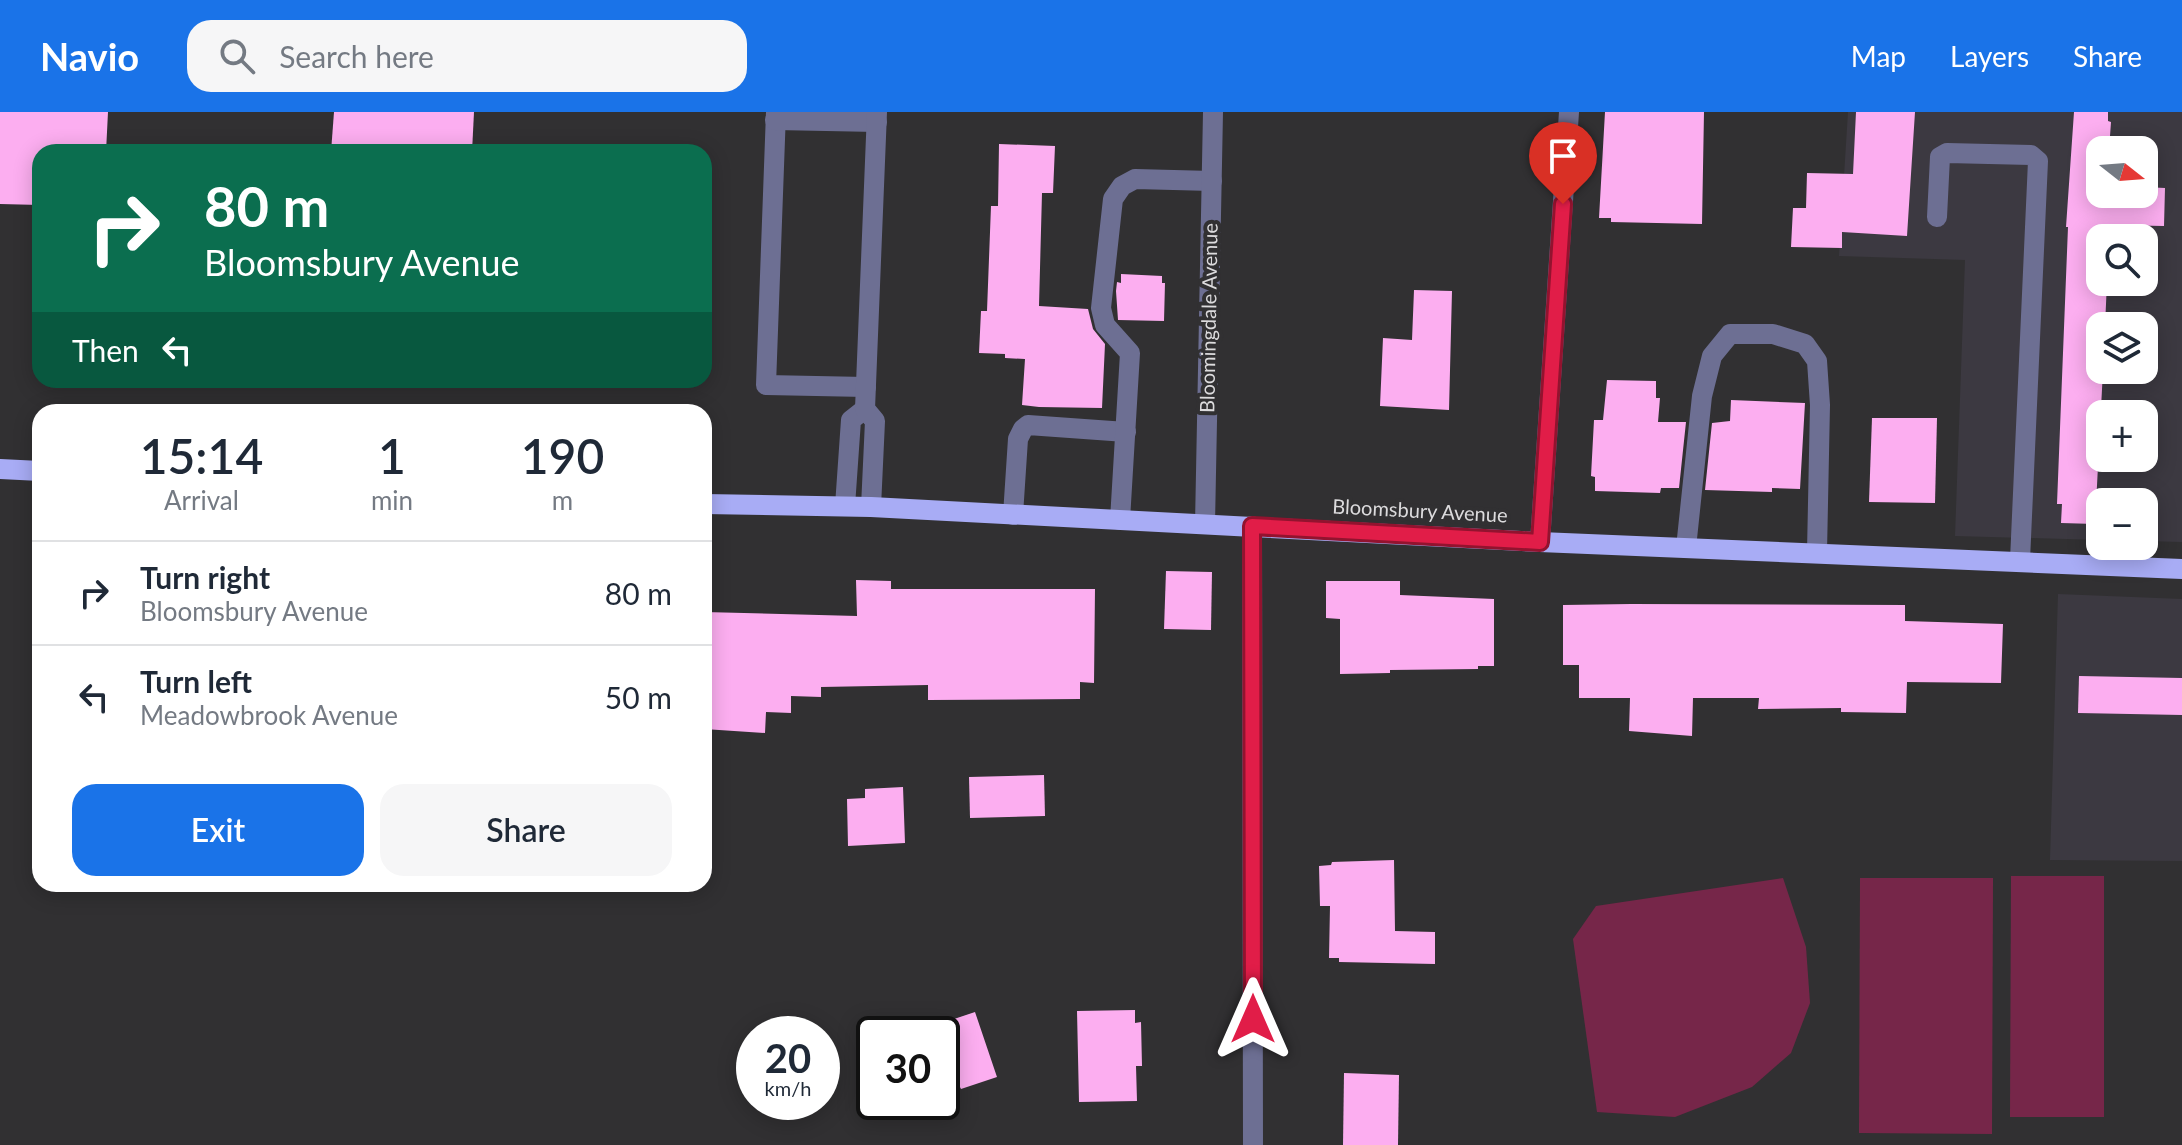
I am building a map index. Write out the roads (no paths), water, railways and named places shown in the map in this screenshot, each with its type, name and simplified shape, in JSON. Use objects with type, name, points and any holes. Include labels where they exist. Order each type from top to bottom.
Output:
[{"type":"main road","points":[[0,469],[32,471]]},
{"type":"main road","name":"Bloomsbury Avenue","points":[[712,504],[871,507],[1540,542],[2182,569]]},
{"type":"street","name":"Bloomingdale Avenue","points":[[1205,524],[1213,112]]},
{"type":"street","points":[[1540,542],[1569,112]]},
{"type":"street","points":[[866,387],[766,385],[776,116],[877,117],[866,387],[865,409],[875,421],[871,507]]},
{"type":"street","points":[[1937,217],[1940,157],[1947,153],[2031,155],[2038,161],[2020,560]]},
{"type":"street","points":[[1120,520],[1130,353],[1105,325],[1101,308],[1113,199],[1122,186],[1135,179],[1212,181]]},
{"type":"street","points":[[1686,548],[1702,396],[1712,356],[1730,334],[1773,334],[1805,344],[1817,361],[1820,405],[1817,552]]},
{"type":"street","points":[[845,506],[851,420],[865,409]]},
{"type":"street","points":[[1013,515],[1018,439],[1028,425],[1126,432]]},
{"type":"street","points":[[1252,526],[1253,1145]]}]
